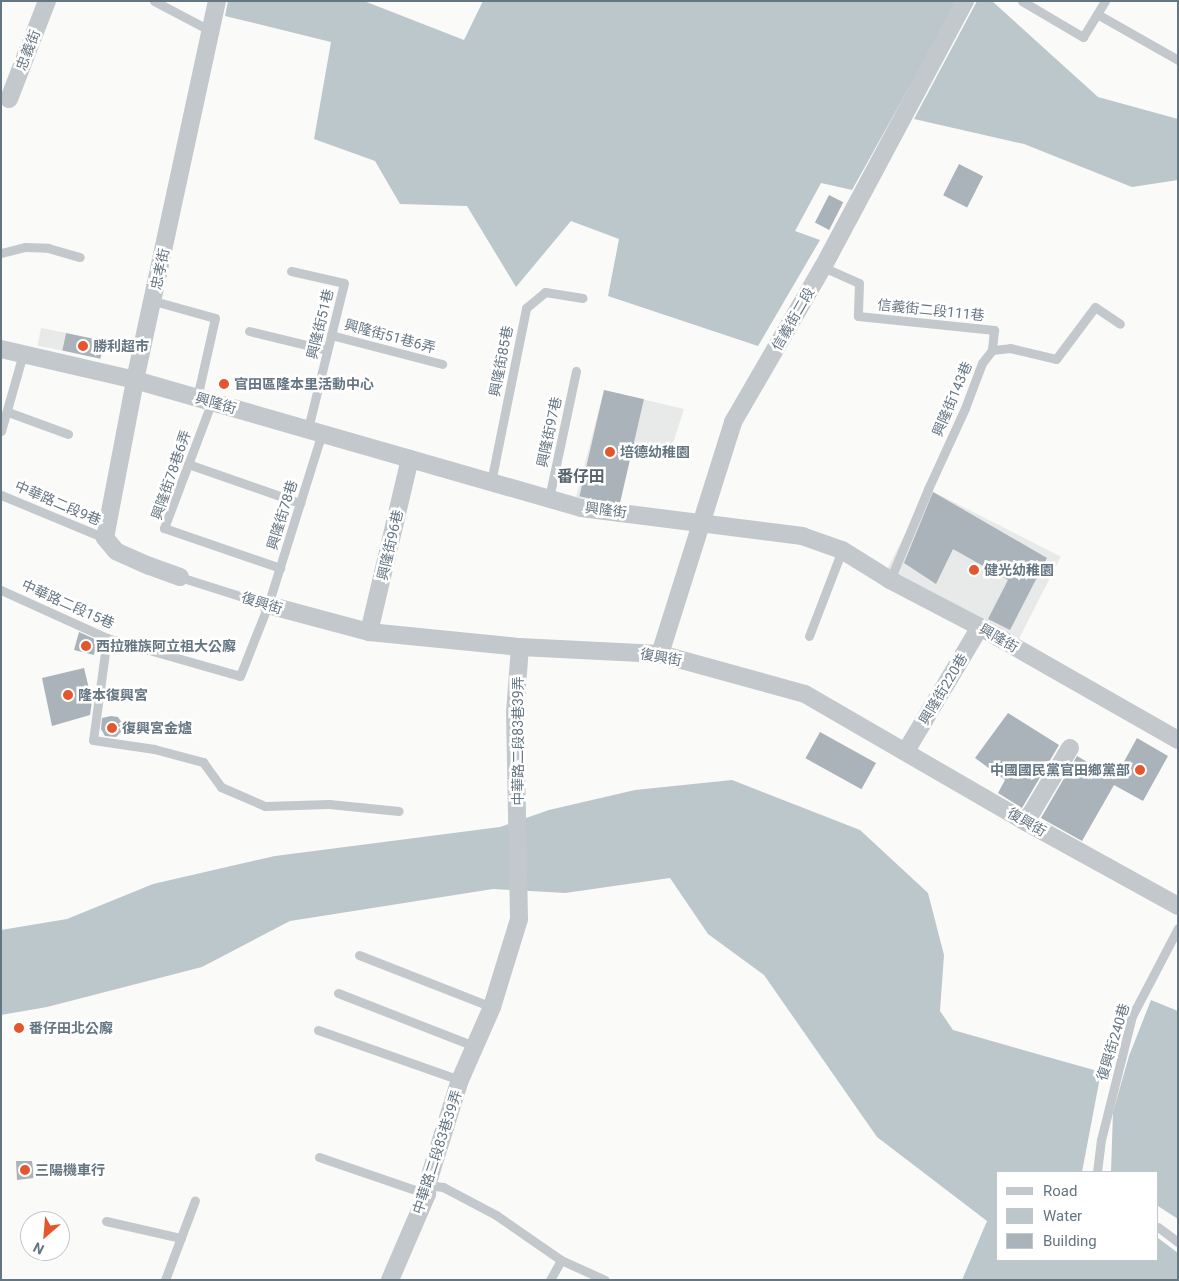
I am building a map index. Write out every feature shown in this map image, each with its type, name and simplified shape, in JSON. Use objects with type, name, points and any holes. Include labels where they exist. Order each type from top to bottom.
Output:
[{"type":"street","name":"忠義街","points":[[5,96],[47,1]]},
{"type":"street","name":"忠孝街","points":[[104,538],[135,380],[154,301],[217,1]]},
{"type":"street","name":"信義街二段","points":[[660,654],[733,422],[823,267],[965,1]]},
{"type":"street","name":"興隆街","points":[[1,349],[135,380],[581,508],[802,536],[842,550],[890,580],[980,627],[1178,740]]},
{"type":"street","name":"興隆街96巷","points":[[369,632],[410,459]]},
{"type":"street","name":"復興街","points":[[104,538],[116,551],[180,577]]},
{"type":"street","name":"復興街","points":[[268,605],[369,632],[520,647],[660,654],[805,694],[1026,822],[1178,906]]},
{"type":"street","name":"興隆街220巷","points":[[906,751],[980,627]]},
{"type":"street","name":"中華路二段83巷39弄","points":[[390,1280],[427,1189],[460,1080],[492,1007],[519,919],[515,713],[520,647]]},
{"type":"street","points":[[1026,822],[1070,748]]},
{"type":"lane","points":[[154,1],[211,31]]},
{"type":"lane","points":[[1022,1],[1035,5],[1083,37],[1105,1]]},
{"type":"lane","points":[[1097,14],[1178,60]]},
{"type":"lane","points":[[1,253],[33,247],[48,248],[80,257]]},
{"type":"lane","name":"信義街二段111巷","points":[[823,267],[859,283],[858,316],[994,330],[992,350]]},
{"type":"lane","name":"興隆街51巷","points":[[291,271],[344,283],[327,350],[315,431]]},
{"type":"lane","name":"興隆街85巷","points":[[491,482],[526,308],[545,292],[583,298]]},
{"type":"lane","name":"興隆街78巷6弄","points":[[154,301],[214,318],[204,400],[188,464],[164,528],[280,568]]},
{"type":"lane","points":[[992,350],[1010,348],[1056,359],[1095,307],[1120,324]]},
{"type":"lane","points":[[249,331],[327,350]]},
{"type":"lane","name":"興隆街51巷6弄","points":[[331,335],[442,364]]},
{"type":"lane","name":"興隆街143巷","points":[[890,580],[928,489],[965,408],[982,363],[992,350]]},
{"type":"lane","points":[[1,431],[8,412],[22,354]]},
{"type":"lane","name":"興隆街97巷","points":[[548,498],[576,371]]},
{"type":"lane","points":[[8,412],[68,434]]},
{"type":"lane","name":"興隆街78巷","points":[[240,676],[268,605],[300,503],[315,431]]},
{"type":"lane","points":[[188,464],[300,503]]},
{"type":"lane","name":"中華路二段9巷","points":[[1,494],[104,538]]},
{"type":"lane","points":[[808,636],[842,550]]},
{"type":"lane","name":"復興街","points":[[180,577],[268,605]]},
{"type":"lane","name":"中華路二段15巷","points":[[1,590],[106,638],[240,676]]},
{"type":"lane","points":[[106,638],[93,740],[154,749],[203,762],[221,788],[265,806],[329,804],[399,811]]},
{"type":"lane","name":"復興街240巷","points":[[1097,1171],[1098,1155],[1105,1122],[1132,1016],[1178,928]]},
{"type":"lane","points":[[359,955],[492,1007]]},
{"type":"lane","points":[[338,993],[474,1046]]},
{"type":"lane","name":"中華路二段83巷39弄","points":[[318,1030],[460,1080]]},
{"type":"lane","points":[[319,1157],[427,1189],[443,1187],[496,1215],[561,1260],[605,1280]]},
{"type":"lane","points":[[166,1280],[195,1200]]},
{"type":"lane","points":[[106,1221],[181,1238]]},
{"type":"lane","points":[[1159,1228],[1178,1242]]},
{"type":"lane","points":[[550,1280],[561,1260]]},
{"type":"shaded area","points":[[41,328],[66,333],[62,350],[38,346]]},
{"type":"shaded area","name":"培德幼稚園","points":[[604,390],[684,409],[669,456],[633,447],[616,506],[576,497]]},
{"type":"shaded area","name":"健光幼稚園","points":[[928,489],[1061,557],[1016,645],[883,577]]},
{"type":"water","points":[[228,1],[364,1],[464,40],[483,1],[957,1],[852,190],[821,183],[795,231],[820,240],[758,346],[608,296],[619,239],[571,221],[516,287],[467,206],[400,204],[375,161],[314,139],[331,42],[225,16]]},
{"type":"water","points":[[977,1],[992,1],[1098,97],[1178,119],[1178,180],[1132,187],[1024,144],[914,119]]},
{"type":"water","points":[[732,780],[860,830],[928,893],[944,955],[940,1011],[953,1030],[1101,1072],[1082,1171],[996,1171],[996,1261],[1159,1261],[1159,1239],[1178,1253],[1178,1280],[962,1280],[987,1221],[877,1137],[764,975],[708,934],[670,878],[565,893],[493,889],[290,921],[202,967],[47,1007],[1,1015],[1,930],[67,919],[153,884],[275,856],[500,827],[549,810],[635,790]]},
{"type":"water","points":[[1151,1000],[1178,1011],[1178,1219],[1159,1207],[1159,1171],[1111,1171],[1113,1112],[1129,1056]]},
{"type":"building","points":[[959,164],[983,176],[967,207],[943,195]]},
{"type":"building","points":[[829,195],[843,202],[829,230],[815,223]]},
{"type":"building","name":"勝利超市","points":[[66,333],[104,341],[100,359],[62,351]]},
{"type":"building","name":"培德幼稚園","points":[[604,390],[644,399],[619,505],[579,496]]},
{"type":"building","points":[[933,492],[1047,558],[1010,630],[988,619],[1008,580],[953,549],[936,584],[904,563]]},
{"type":"building","name":"西拉雅族阿立祖大公廨","points":[[79,632],[97,640],[94,655],[74,650]]},
{"type":"building","name":"隆本復興宮","points":[[84,668],[92,701],[90,715],[52,726],[42,678]]},
{"type":"building","points":[[1008,713],[1059,745],[1022,808],[998,793],[1005,780],[975,758]]},
{"type":"building","name":"復興宮金爐","points":[[118,717],[122,723],[123,730],[116,737],[105,736],[101,729],[102,718]]},
{"type":"building","points":[[820,732],[876,763],[861,789],[805,758]]},
{"type":"building","points":[[1137,738],[1168,756],[1143,801],[1114,785],[1082,841],[1041,818],[1077,756],[1115,778]]},
{"type":"building","name":"三陽機車行","points":[[16,1161],[32,1161],[34,1178],[17,1180]]},
{"type":"place","name":"勝利超市","points":[[83,346]]},
{"type":"place","name":"官田區隆本里活動中心","points":[[224,384]]},
{"type":"place","name":"培德幼稚園","points":[[610,452]]},
{"type":"place","name":"健光幼稚園","points":[[974,570]]},
{"type":"place","name":"西拉雅族阿立祖大公廨","points":[[86,646]]},
{"type":"place","name":"隆本復興宮","points":[[68,695]]},
{"type":"place","name":"復興宮金爐","points":[[112,728]]},
{"type":"place","name":"中國國民黨官田鄉黨部","points":[[1140,770]]},
{"type":"place","name":"番仔田北公廨","points":[[19,1028]]},
{"type":"place","name":"三陽機車行","points":[[25,1170]]},
{"type":"district","name":"番仔田","points":[[581,477]]}]
